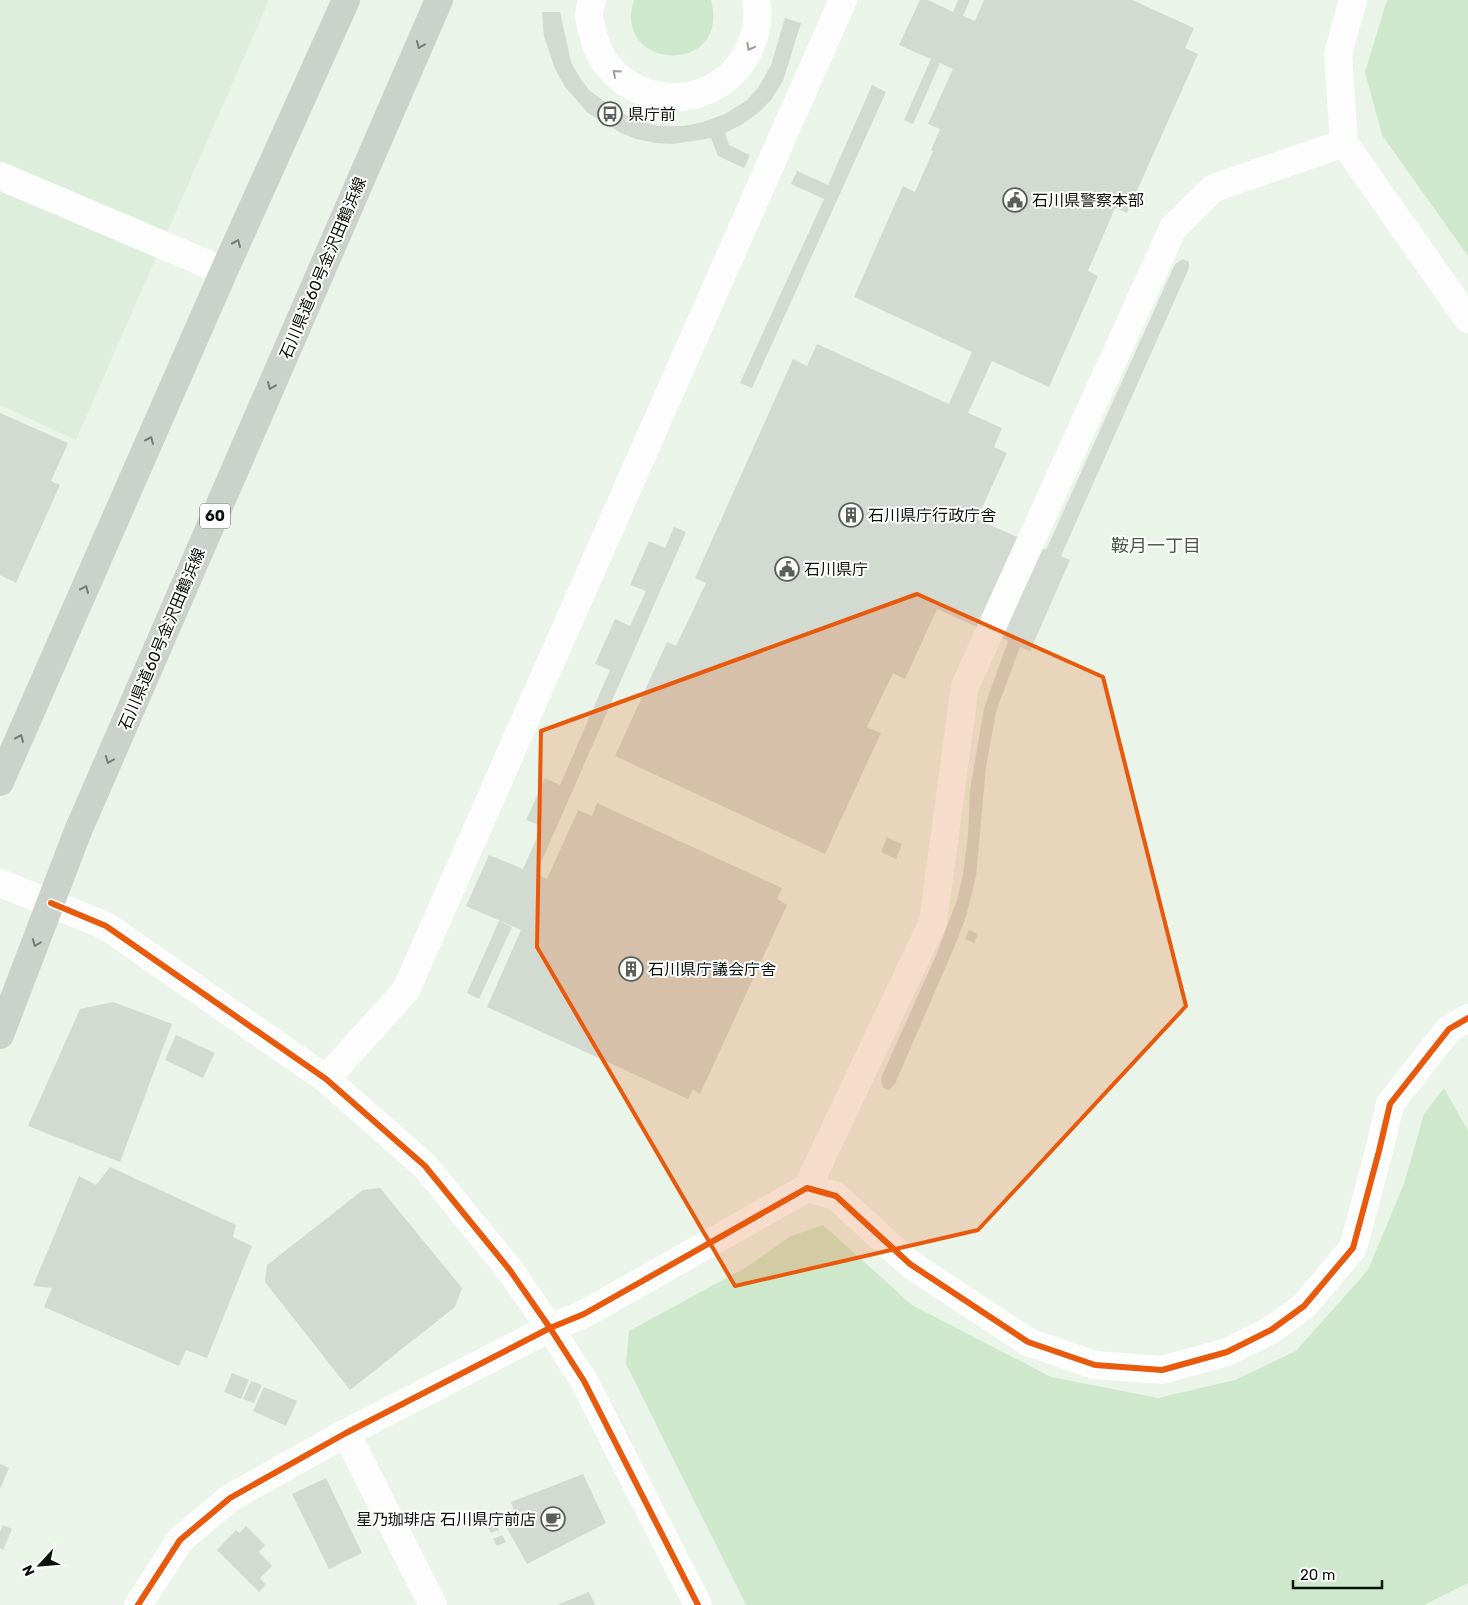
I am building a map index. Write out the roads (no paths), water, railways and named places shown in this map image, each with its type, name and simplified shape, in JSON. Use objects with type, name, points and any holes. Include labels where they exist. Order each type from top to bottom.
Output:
[{"type":"main road","points":[[0,782],[224,271],[346,0]]},
{"type":"main road","name":"石川県道60号金沢田鶴浜線","points":[[0,1034],[86,813],[439,0]]},
{"type":"street","points":[[592,0],[589,16],[596,45],[611,70],[634,88],[661,97],[691,97],[718,86],[740,66],[754,40],[758,4]]},
{"type":"street","points":[[326,1079],[406,990],[843,0]]},
{"type":"street","points":[[1353,0],[1338,54],[1344,143],[1468,319]]},
{"type":"street","points":[[138,1605],[180,1540],[230,1498],[346,1433],[550,1328],[584,1314],[807,1188],[933,922],[965,686],[1173,228],[1214,188],[1344,143]]},
{"type":"street","points":[[0,176],[224,271]]},
{"type":"street","points":[[0,883],[106,926],[326,1079],[425,1166],[509,1270],[550,1328],[584,1381],[698,1605]]},
{"type":"street","points":[[807,1188],[836,1196],[910,1264],[1028,1342],[1094,1365],[1162,1370],[1227,1352],[1271,1330],[1304,1306],[1353,1248],[1390,1104],[1449,1029],[1468,1018]]},
{"type":"street","points":[[346,1433],[433,1605]]},
{"type":"place","name":"県庁前","points":[[610,114]]},
{"type":"place","name":"石川県警察本部","points":[[1015,200]]},
{"type":"place","name":"石川県庁行政庁舎","points":[[851,515]]},
{"type":"place","name":"石川県庁","points":[[787,569]]},
{"type":"place","name":"石川県庁議会庁舎","points":[[631,969]]},
{"type":"place","name":"星乃珈琲店 石川県庁前店","points":[[553,1519]]},
{"type":"district","name":"鞍月一丁目","points":[[1156,546]]}]
